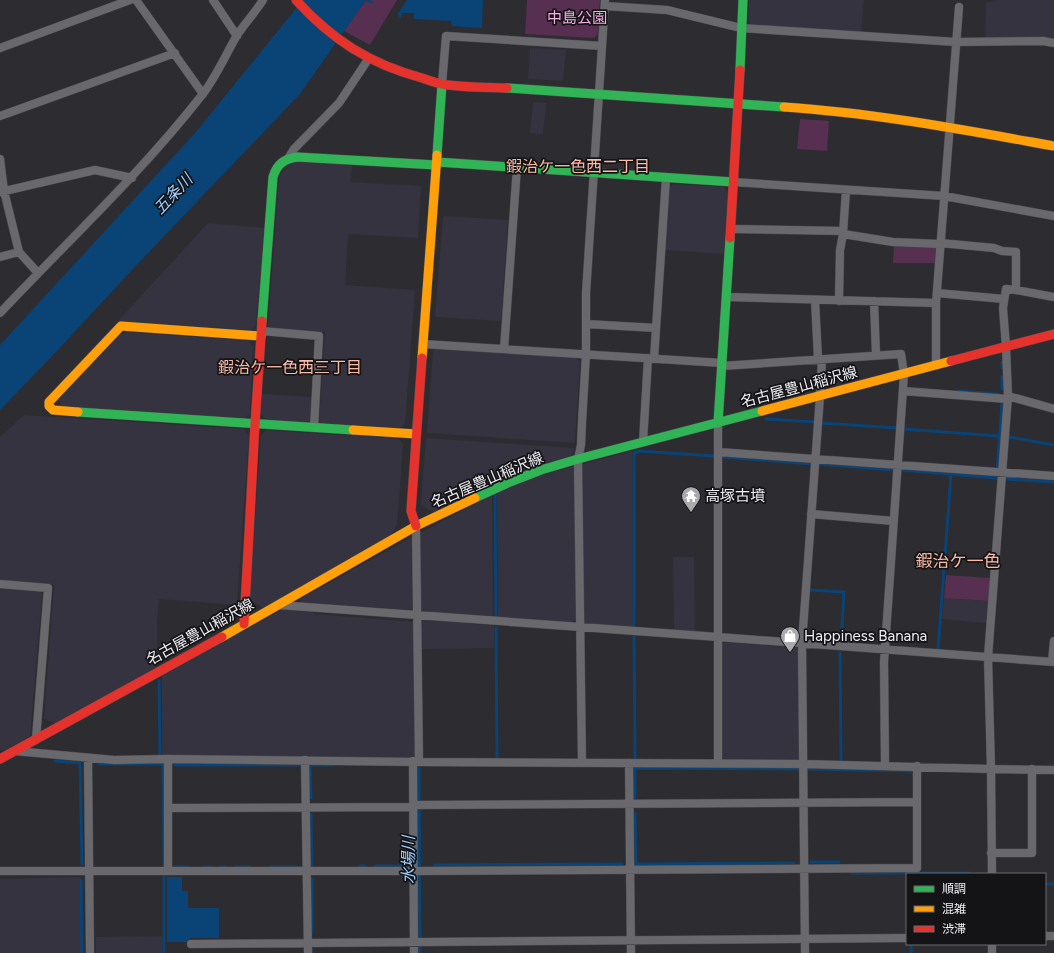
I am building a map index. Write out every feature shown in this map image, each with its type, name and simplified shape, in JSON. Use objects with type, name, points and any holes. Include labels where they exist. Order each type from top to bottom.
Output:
[{"type":"street","points":[[0,48],[130,0]]},
{"type":"street","points":[[136,0],[203,94]]},
{"type":"street","points":[[213,0],[237,36]]},
{"type":"street","points":[[0,313],[132,178],[203,94],[222,64],[237,36],[263,0]]},
{"type":"street","points":[[296,0],[325,29],[356,51],[383,66],[442,84],[826,110],[950,127],[1054,146]]},
{"type":"street","points":[[718,763],[718,423],[734,182],[743,0]]},
{"type":"street","points":[[582,763],[578,459],[581,445],[586,354],[586,294],[605,3],[666,10],[742,28],[956,42],[1043,41],[1054,43]]},
{"type":"street","points":[[936,365],[936,303],[959,7]]},
{"type":"street","points":[[414,953],[418,941],[416,806],[417,615],[416,526],[410,511],[446,36],[602,46]]},
{"type":"street","points":[[0,116],[175,53]]},
{"type":"street","points":[[244,624],[255,424],[273,177],[275,169],[289,157],[294,149],[338,103],[369,58]]},
{"type":"street","points":[[289,157],[518,167],[944,196],[1054,216]]},
{"type":"street","points":[[0,159],[2,191],[19,252],[38,273]]},
{"type":"street","points":[[504,349],[518,167]]},
{"type":"street","points":[[2,191],[95,170],[132,178]]},
{"type":"street","points":[[643,442],[651,359],[656,328],[666,178]]},
{"type":"street","points":[[839,301],[840,250],[846,190]]},
{"type":"street","points":[[731,229],[843,232],[893,242],[940,243],[994,248],[1002,251],[1016,252],[1016,290]]},
{"type":"street","points":[[0,257],[19,252]]},
{"type":"street","points":[[992,873],[988,657],[1008,397],[1003,308],[1006,289],[1054,297]]},
{"type":"street","points":[[937,293],[1004,299]]},
{"type":"street","points":[[726,297],[936,303]]},
{"type":"street","points":[[805,953],[802,643],[820,396],[820,359],[815,300]]},
{"type":"street","points":[[874,302],[876,355]]},
{"type":"street","points":[[586,324],[656,328]]},
{"type":"street","points":[[314,428],[319,336],[121,326],[48,403],[49,407],[53,410],[314,428],[416,434]]},
{"type":"street","name":"名古屋豊山稲沢線","points":[[0,759],[279,605],[416,526],[510,482],[541,470],[578,459],[1054,334]]},
{"type":"street","points":[[423,344],[722,364],[901,354],[904,374],[885,649],[885,765]]},
{"type":"street","points":[[903,391],[1008,397],[1054,409]]},
{"type":"street","points":[[718,452],[1054,476]]},
{"type":"street","points":[[811,514],[894,521]]},
{"type":"street","points":[[0,584],[48,588],[36,739]]},
{"type":"street","points":[[279,605],[718,636],[1053,662],[1054,641]]},
{"type":"street","points":[[14,751],[114,760],[168,759],[718,763],[885,765],[1054,770]]},
{"type":"street","points":[[88,758],[90,953]]},
{"type":"street","points":[[168,759],[168,871]]},
{"type":"street","points":[[305,760],[308,953]]},
{"type":"street","points":[[629,763],[631,953]]},
{"type":"street","points":[[0,871],[418,871],[917,868],[916,766]]},
{"type":"street","points":[[992,854],[1032,853],[1032,769]]},
{"type":"street","points":[[168,808],[917,802]]},
{"type":"street","points":[[191,944],[906,938]]},
{"type":"shaded area","points":[[748,0],[864,0],[861,32],[751,25],[748,21]]},
{"type":"shaded area","points":[[997,0],[1054,0],[1054,39],[1042,37],[985,38],[986,3]]},
{"type":"shaded area","points":[[530,48],[566,50],[563,81],[528,79]]},
{"type":"shaded area","points":[[533,102],[546,103],[543,134],[530,133]]},
{"type":"shaded area","points":[[296,162],[352,165],[351,182],[421,186],[418,238],[348,234],[345,285],[415,290],[405,423],[400,428],[322,423],[319,421],[325,332],[271,328],[268,325],[279,176],[286,166]]},
{"type":"shaded area","points":[[673,184],[723,187],[728,193],[724,254],[665,250],[670,187]]},
{"type":"shaded area","points":[[443,216],[508,220],[501,321],[435,317]]},
{"type":"shaded area","points":[[208,223],[264,228],[256,325],[251,330],[118,321]]},
{"type":"shaded area","points":[[127,332],[249,341],[253,347],[250,413],[245,418],[61,406],[58,399],[120,335]]},
{"type":"shaded area","points":[[436,348],[576,357],[580,362],[575,443],[427,433],[433,351]]},
{"type":"shaded area","points":[[262,394],[312,397],[311,419],[307,422],[266,419],[261,414]]},
{"type":"shaded area","points":[[24,415],[244,429],[249,436],[237,605],[159,599],[157,624],[157,667],[55,723],[44,719],[54,585],[0,581],[0,437]]},
{"type":"shaded area","points":[[266,430],[399,439],[403,445],[397,525],[390,537],[263,608],[249,600],[261,435]]},
{"type":"shaded area","points":[[426,438],[574,448],[574,451],[571,456],[500,478],[433,512],[421,505]]},
{"type":"shaded area","points":[[632,451],[633,629],[584,624],[582,464]]},
{"type":"shaded area","points":[[575,466],[576,619],[572,622],[498,617],[497,493],[529,479]]},
{"type":"shaded area","points":[[492,495],[493,616],[422,611],[420,533]]},
{"type":"shaded area","points":[[412,537],[413,610],[301,602],[300,599]]},
{"type":"shaded area","points":[[673,557],[694,557],[695,633],[674,631]]},
{"type":"shaded area","points":[[0,587],[39,590],[42,594],[30,736],[6,750],[0,750]]},
{"type":"shaded area","points":[[944,598],[988,601],[987,623],[942,619]]},
{"type":"shaded area","points":[[283,609],[314,611],[314,614],[415,622],[416,758],[162,756],[162,676]]},
{"type":"shaded area","points":[[424,619],[494,626],[494,648],[421,649],[420,621]]},
{"type":"shaded area","points":[[723,642],[796,648],[798,650],[799,761],[721,761],[720,644]]},
{"type":"shaded area","points":[[80,877],[81,953],[0,953],[0,879]]},
{"type":"shaded area","points":[[162,936],[162,953],[96,953],[96,937]]},
{"type":"green space","points":[[366,0],[397,0],[370,45],[344,31]]},
{"type":"green space","name":"中島公園","points":[[527,0],[600,0],[598,34],[594,38],[525,34]]},
{"type":"green space","points":[[800,119],[829,121],[827,151],[797,149]]},
{"type":"green space","points":[[894,245],[936,247],[935,263],[893,263]]},
{"type":"green space","points":[[946,575],[990,578],[989,601],[944,598]]},
{"type":"water","name":"五条川","points":[[303,0],[366,0],[300,94],[0,410],[0,345],[195,133]]},
{"type":"water","points":[[407,0],[483,0],[482,28],[452,26],[451,21],[414,19],[414,13],[402,13],[401,18],[397,15]]},
{"type":"water","points":[[167,877],[182,877],[182,891],[188,891],[188,908],[219,908],[219,938],[190,938],[190,942],[167,942]]},
{"type":"waterway","points":[[1002,362],[1002,368]]},
{"type":"waterway","points":[[1002,377],[1002,389]]},
{"type":"waterway","points":[[958,391],[998,394]]},
{"type":"waterway","points":[[997,470],[1002,403]]},
{"type":"waterway","points":[[766,419],[815,422]]},
{"type":"waterway","points":[[821,423],[897,428]]},
{"type":"waterway","points":[[903,429],[999,436]]},
{"type":"waterway","points":[[1009,437],[1054,445]]},
{"type":"waterway","points":[[634,625],[634,453],[639,451],[713,456]]},
{"type":"waterway","points":[[723,457],[812,464]]},
{"type":"waterway","points":[[818,464],[894,470]]},
{"type":"waterway","points":[[900,470],[996,478]]},
{"type":"waterway","points":[[938,650],[951,474]]},
{"type":"waterway","points":[[1006,479],[1054,482]]},
{"type":"waterway","points":[[495,495],[496,616]]},
{"type":"waterway","points":[[809,590],[844,592],[841,641]]},
{"type":"waterway","points":[[496,628],[497,760]]},
{"type":"waterway","points":[[634,637],[635,759]]},
{"type":"waterway","points":[[840,653],[841,763]]},
{"type":"waterway","points":[[159,681],[160,756]]},
{"type":"waterway","points":[[55,761],[80,763],[82,864]]},
{"type":"waterway","points":[[99,764],[163,764],[164,865]]},
{"type":"waterway","points":[[175,765],[301,765]]},
{"type":"waterway","points":[[311,798],[310,765],[333,765]]},
{"type":"waterway","name":"水場川","points":[[419,768],[420,953]]},
{"type":"waterway","points":[[635,797],[635,768],[798,769]]},
{"type":"waterway","points":[[807,769],[912,771]]},
{"type":"waterway","points":[[635,813],[636,864]]},
{"type":"waterway","points":[[311,814],[312,867]]},
{"type":"waterway","points":[[811,862],[839,862]]},
{"type":"waterway","points":[[634,864],[794,863]]},
{"type":"waterway","points":[[435,865],[622,864]]},
{"type":"waterway","points":[[360,866],[365,866]]},
{"type":"waterway","points":[[375,866],[405,866]]},
{"type":"waterway","points":[[174,867],[188,867]]},
{"type":"waterway","points":[[204,867],[211,867]]},
{"type":"waterway","points":[[220,867],[226,867]]},
{"type":"waterway","points":[[235,867],[249,867]]},
{"type":"waterway","points":[[270,867],[300,867]]},
{"type":"waterway","points":[[851,873],[906,873]]},
{"type":"waterway","points":[[906,873],[969,873]]},
{"type":"waterway","points":[[164,877],[164,953]]},
{"type":"waterway","points":[[312,879],[312,932]]},
{"type":"waterway","points":[[81,880],[82,953]]},
{"type":"waterway","points":[[1046,884],[1054,884]]},
{"type":"waterway","points":[[911,945],[911,953]]},
{"type":"traffic: fast","points":[[740,70],[743,0]]},
{"type":"traffic: fast","points":[[437,155],[442,84]]},
{"type":"traffic: fast","points":[[507,88],[784,107]]},
{"type":"traffic: fast","points":[[262,321],[273,177],[279,165],[288,159],[297,157],[436,165]]},
{"type":"traffic: fast","points":[[437,162],[733,182]]},
{"type":"traffic: fast","points":[[718,423],[730,238]]},
{"type":"traffic: fast","points":[[475,498],[541,470],[762,411]]},
{"type":"traffic: fast","points":[[78,412],[353,430]]},
{"type":"traffic: slow","points":[[784,107],[852,113],[953,128],[1054,146]]},
{"type":"traffic: slow","points":[[422,358],[437,155]]},
{"type":"traffic: slow","points":[[78,412],[53,410],[49,406],[49,402],[121,326],[261,336]]},
{"type":"traffic: slow","points":[[762,411],[951,361]]},
{"type":"traffic: slow","points":[[353,430],[416,434]]},
{"type":"traffic: slow","points":[[222,637],[416,526],[475,498]]},
{"type":"traffic: jam","points":[[296,0],[338,39],[385,66],[439,84],[466,87],[507,88]]},
{"type":"traffic: jam","points":[[730,238],[740,70]]},
{"type":"traffic: jam","points":[[244,624],[262,321]]},
{"type":"traffic: jam","points":[[951,361],[1054,334]]},
{"type":"traffic: jam","points":[[416,526],[411,511],[422,358]]},
{"type":"traffic: jam","points":[[0,759],[222,637]]},
{"type":"place","name":"高塚古墳","points":[[691,513]]},
{"type":"place","name":"Happiness Banana","points":[[790,653]]},
{"type":"district","name":"鍜治ケ一色西二丁目","points":[[578,166]]},
{"type":"district","name":"鍜治ケ一色西三丁目","points":[[290,367]]},
{"type":"district","name":"鍜治ケ一色","points":[[958,561]]}]
